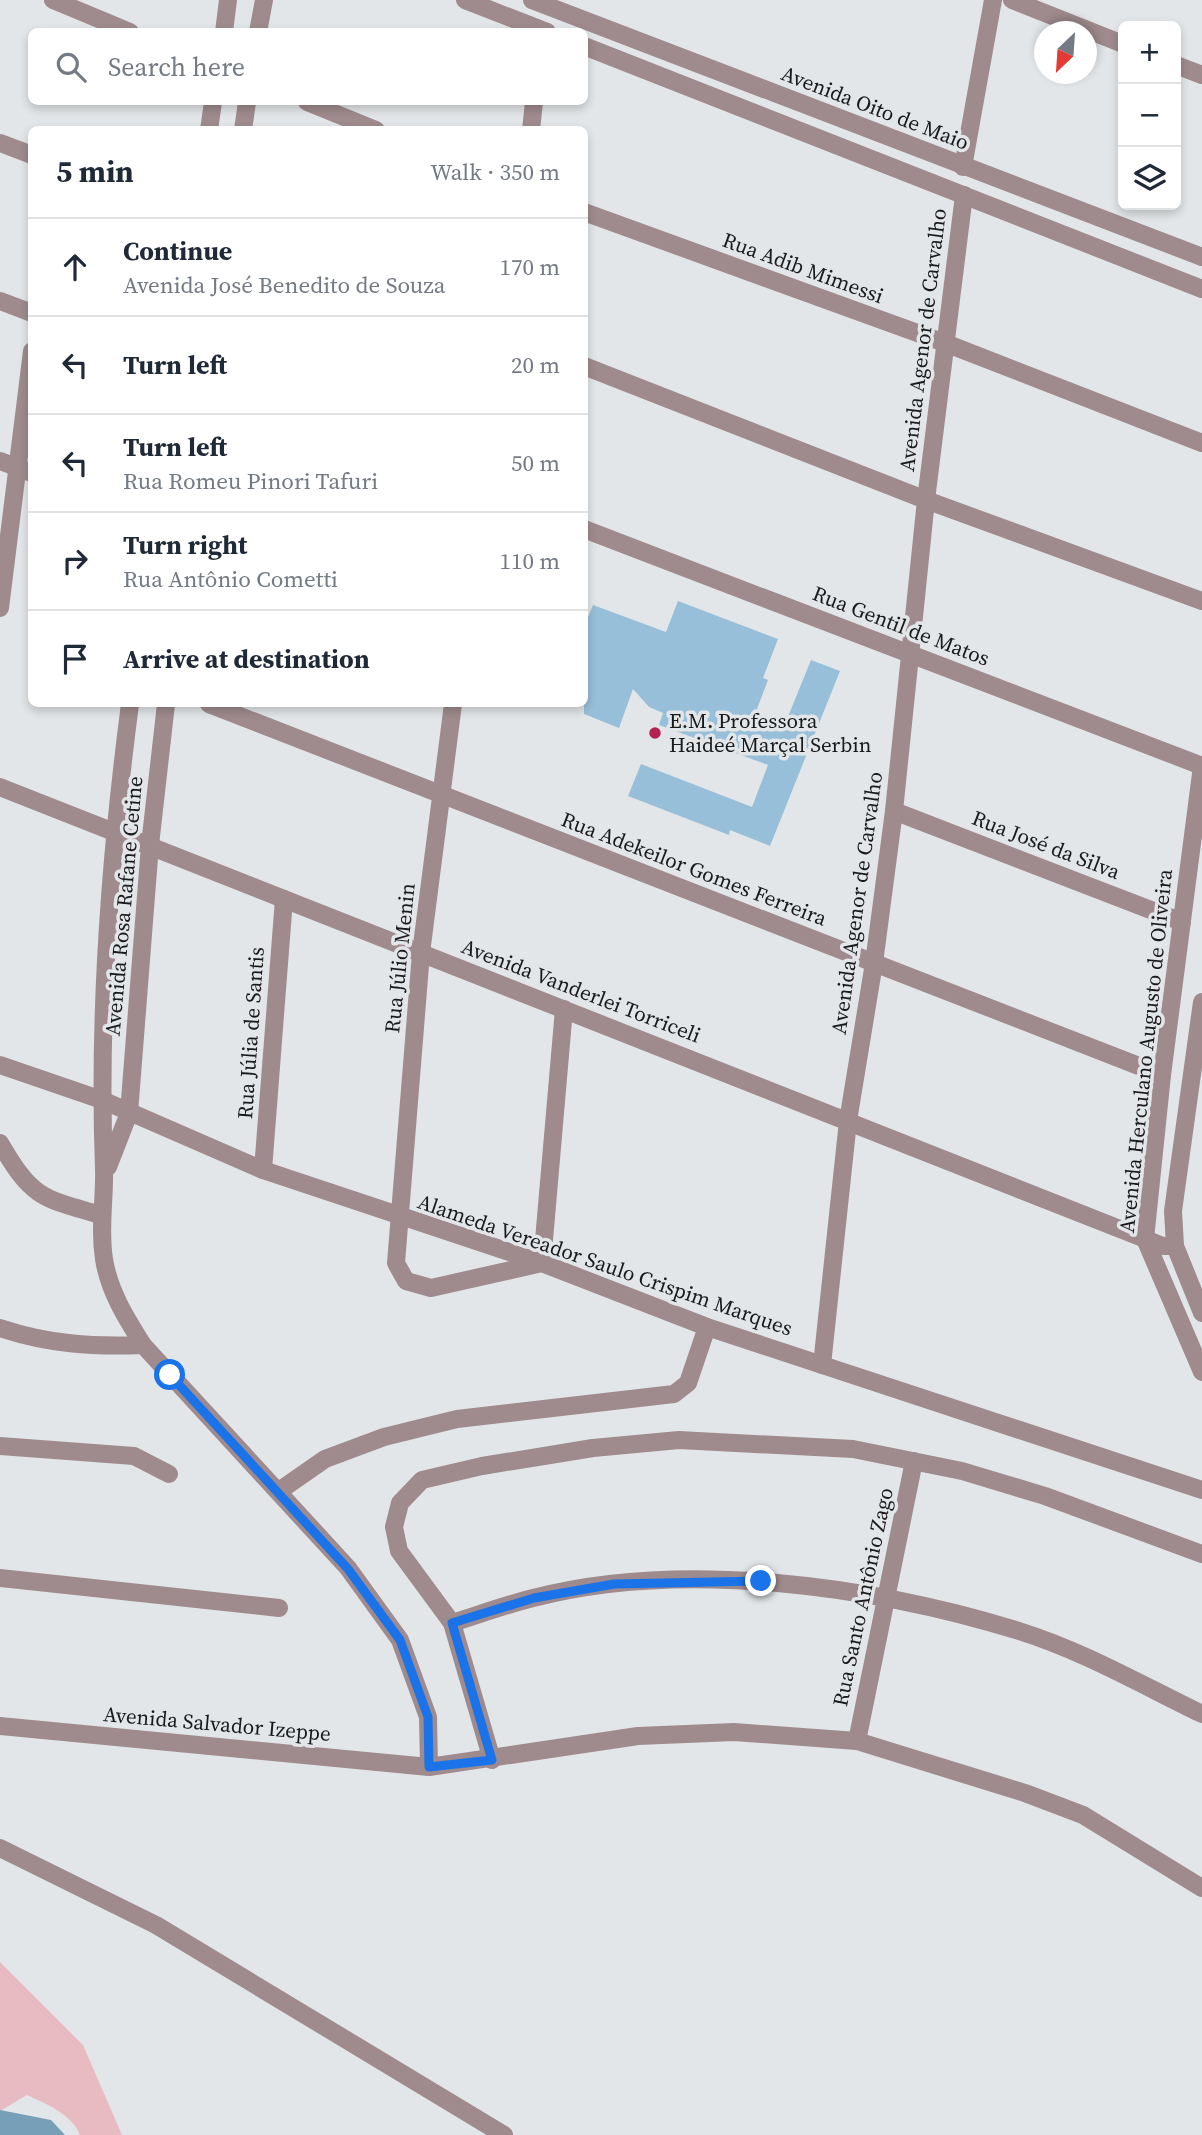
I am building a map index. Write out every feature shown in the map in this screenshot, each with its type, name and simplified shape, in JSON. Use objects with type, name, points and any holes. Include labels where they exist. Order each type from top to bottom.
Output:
[{"type":"street","points":[[53,0],[120,28]]},
{"type":"street","points":[[224,28],[228,0]]},
{"type":"street","points":[[259,28],[264,0]]},
{"type":"street","points":[[465,0],[537,28]]},
{"type":"street","points":[[963,167],[993,0]]},
{"type":"street","points":[[1012,0],[1118,42]]},
{"type":"street","name":"Avenida Oito de Maio","points":[[542,2],[963,167],[1202,257]]},
{"type":"street","points":[[588,48],[1202,289]]},
{"type":"street","points":[[1181,67],[1202,75]]},
{"type":"street","points":[[210,126],[213,105]]},
{"type":"street","points":[[244,126],[247,105]]},
{"type":"street","points":[[314,105],[366,126]]},
{"type":"street","points":[[531,126],[534,105]]},
{"type":"street","points":[[0,143],[28,154]]},
{"type":"street","name":"Avenida Agenor de Carvalho","points":[[822,1365],[848,1121],[874,963],[894,811],[926,500],[964,195]]},
{"type":"street","name":"Rua Adib Mimessi","points":[[588,213],[945,343],[1202,443]]},
{"type":"street","points":[[0,301],[28,312]]},
{"type":"street","points":[[588,368],[926,500],[1202,601]]},
{"type":"street","points":[[0,608],[28,380]]},
{"type":"street","name":"Rua Gentil de Matos","points":[[588,531],[1202,766]]},
{"type":"street","name":"Avenida Rosa Rafane Cetine","points":[[104,1175],[102,1100],[113,832],[130,707]]},
{"type":"street","name":"Avenida Rosa Rafane Cetine","points":[[104,1175],[129,1113],[149,845],[166,707]]},
{"type":"street","name":"Rua Adekeilor Gomes Ferreira","points":[[217,707],[1162,1075]]},
{"type":"street","name":"Rua Júlio Menin","points":[[453,707],[421,953],[397,1263],[406,1281],[418,1287],[431,1288],[542,1263]]},
{"type":"street","name":"Avenida Herculano Augusto de Oliveira","points":[[1202,766],[1162,1075],[1145,1239],[1202,1372]]},
{"type":"street","name":"Avenida Vanderlei Torriceli","points":[[0,787],[1145,1239],[1163,1246],[1175,1246]]},
{"type":"street","name":"Rua José da Silva","points":[[894,811],[1182,922]]},
{"type":"street","name":"Rua Júlia de Santis","points":[[264,1170],[284,899]]},
{"type":"street","name":"Avenida Herculano Augusto de Oliveira","points":[[1202,1002],[1173,1211],[1175,1246],[1202,1313]]},
{"type":"street","points":[[542,1263],[564,1009]]},
{"type":"street","name":"Alameda Vereador Saulo Crispim Marques","points":[[0,1065],[102,1100],[264,1170],[542,1263],[707,1327],[1202,1490]]},
{"type":"street","points":[[0,1143],[20,1178],[43,1197],[101,1215]]},
{"type":"street","points":[[104,1175],[101,1215],[108,1279],[118,1303],[143,1345],[348,1569],[400,1640],[428,1717],[429,1767]]},
{"type":"street","points":[[279,1491],[325,1459],[350,1447],[457,1419],[674,1394],[688,1383],[707,1327]]},
{"type":"street","points":[[0,1328],[34,1339],[66,1345],[143,1345]]},
{"type":"street","points":[[492,1760],[452,1623],[399,1551],[394,1527],[400,1503],[422,1480],[482,1466],[556,1454],[679,1440],[853,1449],[914,1461],[1045,1496],[1202,1554]]},
{"type":"street","points":[[0,1446],[134,1456],[169,1474]]},
{"type":"street","name":"Rua Santo Antônio Zago","points":[[857,1741],[914,1461]]},
{"type":"street","points":[[0,1578],[279,1608]]},
{"type":"street","points":[[452,1623],[534,1598],[614,1584],[761,1581],[888,1598],[1019,1631],[1089,1658],[1202,1714]]},
{"type":"street","name":"Avenida Salvador Izeppe","points":[[0,1726],[429,1767],[492,1760],[638,1736],[734,1732],[857,1741],[1025,1793],[1083,1815],[1202,1888]]},
{"type":"street","points":[[0,1849],[156,1925],[504,2135]]},
{"type":"shaded area","points":[[0,1962],[83,2045],[122,2135],[80,2135],[65,2115],[27,2095],[0,2111]]},
{"type":"water","points":[[0,2110],[51,2120],[65,2135],[0,2135]]},
{"type":"building","points":[[678,601],[778,639],[763,678],[768,680],[754,717],[783,729],[811,660],[840,671],[770,846],[730,830],[729,835],[628,796],[641,764],[752,807],[768,765],[659,725],[663,713],[649,707],[633,689],[619,728],[584,714],[584,707],[588,707],[588,617],[593,605],[666,632]]},
{"type":"place","name":"E.M. Professora Haideé Marçal Serbin","points":[[655,733]]},
{"type":"route","points":[[170,1375],[348,1569],[400,1640],[428,1717],[429,1767],[492,1760],[452,1623],[534,1598],[614,1584],[761,1581]]}]
